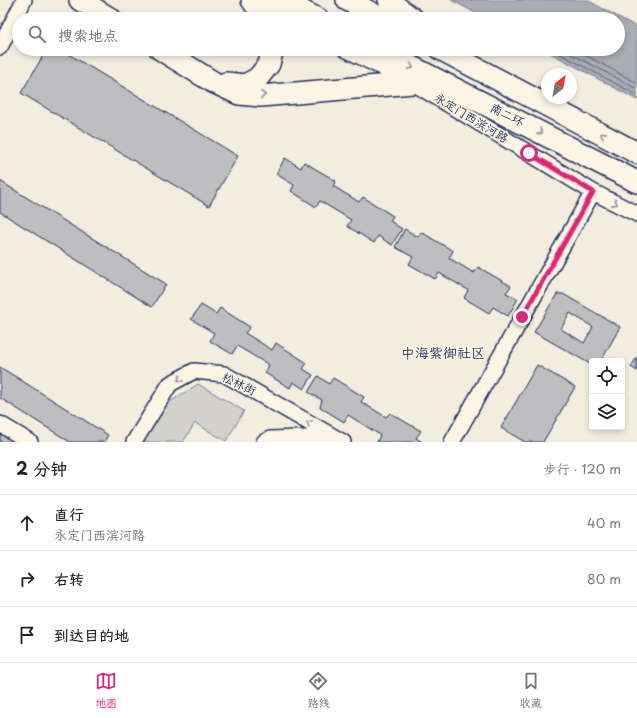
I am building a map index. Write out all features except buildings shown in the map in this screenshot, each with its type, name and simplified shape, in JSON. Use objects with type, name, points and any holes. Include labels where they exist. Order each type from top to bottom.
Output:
[{"type":"highway","points":[[80,0],[100,12]]},
{"type":"highway","points":[[252,0],[260,12]]},
{"type":"highway","points":[[281,0],[304,12]]},
{"type":"highway","points":[[347,0],[370,12]]},
{"type":"highway","points":[[389,0],[404,12]]},
{"type":"highway","points":[[171,56],[213,82],[239,94],[261,96],[413,83]]},
{"type":"highway","points":[[213,82],[245,85],[258,78],[269,64],[271,56]]},
{"type":"highway","name":"南二环","points":[[391,56],[637,182]]},
{"type":"highway","points":[[453,56],[637,153]]},
{"type":"highway","points":[[472,56],[488,74]]},
{"type":"street","points":[[18,12],[24,0]]},
{"type":"street","points":[[268,0],[286,12]]},
{"type":"street","points":[[0,47],[12,24]]},
{"type":"street","name":"永定门西滨河路","points":[[359,56],[413,83],[593,192],[637,214]]},
{"type":"street","points":[[452,442],[593,192]]},
{"type":"street","name":"松林街","points":[[134,442],[170,384],[194,371],[224,374],[338,439]]},
{"type":"street","points":[[0,424],[30,442]]},
{"type":"street","points":[[264,442],[270,439],[338,439]]},
{"type":"shaded area","points":[[198,384],[244,411],[226,441],[195,423],[183,442],[142,442],[165,405]]},
{"type":"water","points":[[451,0],[587,0],[609,12],[474,12]]},
{"type":"water","points":[[625,21],[637,27],[637,100],[556,56],[625,56]]},
{"type":"district","name":"中海紫御社区","points":[[443,353]]},
{"type":"route","points":[[522,317],[593,192],[529,153]]}]
